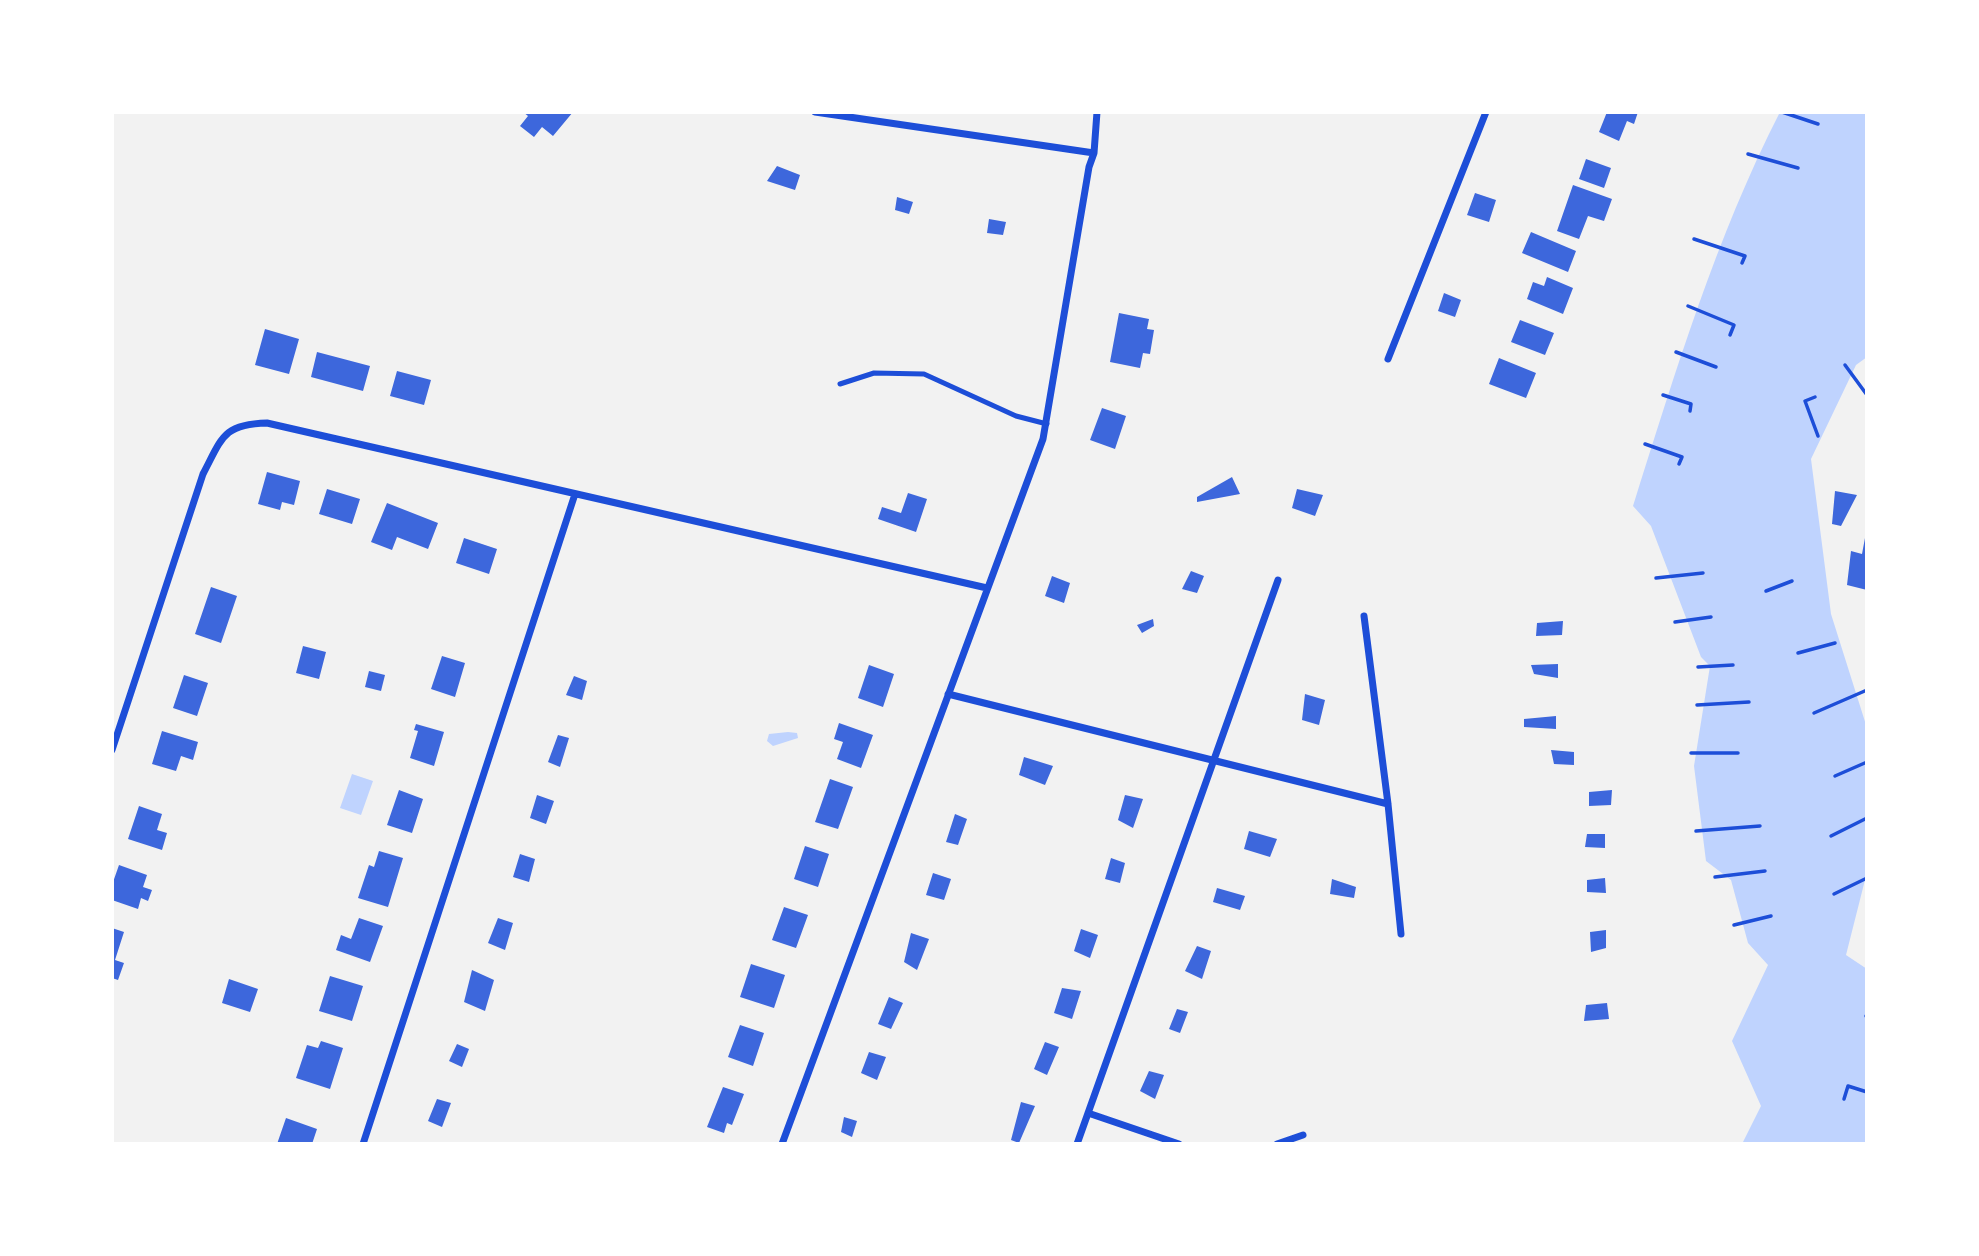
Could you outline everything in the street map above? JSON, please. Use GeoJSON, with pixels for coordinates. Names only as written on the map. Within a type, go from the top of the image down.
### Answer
{"type":"FeatureCollection","features":[{"type":"Feature","properties":{"kind":"street"},"geometry":{"type":"LineString","coordinates":[[815,112],[1094,153]]}},
{"type":"Feature","properties":{"kind":"street"},"geometry":{"type":"LineString","coordinates":[[782,1144],[1047,424],[1089,167],[1094,153],[1097,112]]}},
{"type":"Feature","properties":{"kind":"street"},"geometry":{"type":"LineString","coordinates":[[1388,359],[1486,112]]}},
{"type":"Feature","properties":{"kind":"street"},"geometry":{"type":"LineString","coordinates":[[112,750],[203,474],[225,434],[245,424],[267,423],[987,588]]}},
{"type":"Feature","properties":{"kind":"street"},"geometry":{"type":"LineString","coordinates":[[363,1144],[575,494]]}},
{"type":"Feature","properties":{"kind":"street"},"geometry":{"type":"LineString","coordinates":[[1077,1144],[1278,580]]}},
{"type":"Feature","properties":{"kind":"street"},"geometry":{"type":"LineString","coordinates":[[1364,616],[1388,804],[1401,934]]}},
{"type":"Feature","properties":{"kind":"street"},"geometry":{"type":"LineString","coordinates":[[948,694],[1214,758],[1388,804]]}},
{"type":"Feature","properties":{"kind":"street"},"geometry":{"type":"LineString","coordinates":[[1088,1114],[1179,1144]]}},
{"type":"Feature","properties":{"kind":"street"},"geometry":{"type":"LineString","coordinates":[[1277,1144],[1303,1135]]}},
{"type":"Feature","properties":{"kind":"lane"},"geometry":{"type":"LineString","coordinates":[[840,384],[874,373],[924,374],[1016,416],[1047,424]]}},
{"type":"Feature","properties":{"kind":"path"},"geometry":{"type":"LineString","coordinates":[[1782,112],[1818,124]]}},
{"type":"Feature","properties":{"kind":"path"},"geometry":{"type":"LineString","coordinates":[[1748,154],[1798,168]]}},
{"type":"Feature","properties":{"kind":"path"},"geometry":{"type":"LineString","coordinates":[[1694,239],[1745,256],[1742,263]]}},
{"type":"Feature","properties":{"kind":"path"},"geometry":{"type":"LineString","coordinates":[[1688,306],[1734,325],[1730,335]]}},
{"type":"Feature","properties":{"kind":"path"},"geometry":{"type":"LineString","coordinates":[[1676,352],[1716,367]]}},
{"type":"Feature","properties":{"kind":"path"},"geometry":{"type":"LineString","coordinates":[[1845,365],[1867,395]]}},
{"type":"Feature","properties":{"kind":"path"},"geometry":{"type":"LineString","coordinates":[[1663,395],[1691,404],[1690,411]]}},
{"type":"Feature","properties":{"kind":"path"},"geometry":{"type":"LineString","coordinates":[[1815,397],[1805,401],[1818,436]]}},
{"type":"Feature","properties":{"kind":"path"},"geometry":{"type":"LineString","coordinates":[[1645,444],[1682,457],[1679,464]]}},
{"type":"Feature","properties":{"kind":"path"},"geometry":{"type":"LineString","coordinates":[[1656,578],[1703,573]]}},
{"type":"Feature","properties":{"kind":"path"},"geometry":{"type":"LineString","coordinates":[[1766,591],[1791,581]]}},
{"type":"Feature","properties":{"kind":"path"},"geometry":{"type":"LineString","coordinates":[[1675,622],[1711,617]]}},
{"type":"Feature","properties":{"kind":"path"},"geometry":{"type":"LineString","coordinates":[[1798,653],[1835,643]]}},
{"type":"Feature","properties":{"kind":"path"},"geometry":{"type":"LineString","coordinates":[[1698,667],[1733,665]]}},
{"type":"Feature","properties":{"kind":"path"},"geometry":{"type":"LineString","coordinates":[[1814,713],[1867,690]]}},
{"type":"Feature","properties":{"kind":"path"},"geometry":{"type":"LineString","coordinates":[[1697,705],[1749,702]]}},
{"type":"Feature","properties":{"kind":"path"},"geometry":{"type":"LineString","coordinates":[[1691,754],[1738,753]]}},
{"type":"Feature","properties":{"kind":"path"},"geometry":{"type":"LineString","coordinates":[[1835,776],[1867,762]]}},
{"type":"Feature","properties":{"kind":"path"},"geometry":{"type":"LineString","coordinates":[[1831,835],[1867,818]]}},
{"type":"Feature","properties":{"kind":"path"},"geometry":{"type":"LineString","coordinates":[[1696,831],[1760,826]]}},
{"type":"Feature","properties":{"kind":"path"},"geometry":{"type":"LineString","coordinates":[[1716,877],[1765,871]]}},
{"type":"Feature","properties":{"kind":"path"},"geometry":{"type":"LineString","coordinates":[[1835,894],[1867,878]]}},
{"type":"Feature","properties":{"kind":"path"},"geometry":{"type":"LineString","coordinates":[[1734,925],[1771,916]]}},
{"type":"Feature","properties":{"kind":"path"},"geometry":{"type":"LineString","coordinates":[[1844,1099],[1848,1086],[1867,1092]]}},
{"type":"Feature","properties":{"kind":"water"},"geometry":{"type":"Polygon","coordinates":[[[1780,112],[1867,112],[1867,357],[1856,365],[1811,459],[1831,614],[1867,728],[1867,872],[1846,955],[1867,969],[1867,1144],[1742,1144],[1761,1106],[1732,1041],[1768,965],[1748,943],[1731,880],[1706,861],[1694,766],[1710,666],[1701,657],[1651,526],[1633,506],[1716,257],[1780,112]]]}},
{"type":"Feature","properties":{"kind":"water"},"geometry":{"type":"Polygon","coordinates":[[[797,733],[798,738],[773,746],[767,741],[769,734],[797,733]]]}},
{"type":"Feature","properties":{"kind":"water"},"geometry":{"type":"Polygon","coordinates":[[[352,774],[373,781],[361,815],[340,808],[352,774]]]}},
{"type":"Feature","properties":{"kind":"building"},"geometry":{"type":"Polygon","coordinates":[[[523,112],[573,112],[553,136],[542,127],[534,137],[520,126],[528,116],[523,112]]]}},
{"type":"Feature","properties":{"kind":"building"},"geometry":{"type":"Polygon","coordinates":[[[1607,112],[1638,112],[1634,124],[1627,121],[1619,141],[1599,132],[1607,112]]]}},
{"type":"Feature","properties":{"kind":"building"},"geometry":{"type":"Polygon","coordinates":[[[1586,159],[1611,168],[1604,188],[1579,179],[1586,159]]]}},
{"type":"Feature","properties":{"kind":"building"},"geometry":{"type":"Polygon","coordinates":[[[777,166],[800,175],[795,190],[767,181],[777,166]]]}},
{"type":"Feature","properties":{"kind":"building"},"geometry":{"type":"Polygon","coordinates":[[[1573,185],[1612,199],[1604,221],[1588,216],[1579,239],[1557,231],[1573,185]]]}},
{"type":"Feature","properties":{"kind":"building"},"geometry":{"type":"Polygon","coordinates":[[[1475,193],[1496,200],[1489,222],[1467,215],[1475,193]]]}},
{"type":"Feature","properties":{"kind":"building"},"geometry":{"type":"Polygon","coordinates":[[[897,197],[913,202],[909,214],[895,210],[897,197]]]}},
{"type":"Feature","properties":{"kind":"building"},"geometry":{"type":"Polygon","coordinates":[[[989,219],[1006,222],[1003,235],[987,233],[989,219]]]}},
{"type":"Feature","properties":{"kind":"building"},"geometry":{"type":"Polygon","coordinates":[[[1531,232],[1576,251],[1568,272],[1522,253],[1531,232]]]}},
{"type":"Feature","properties":{"kind":"building"},"geometry":{"type":"Polygon","coordinates":[[[1547,277],[1573,288],[1563,314],[1527,299],[1533,282],[1544,286],[1547,277]]]}},
{"type":"Feature","properties":{"kind":"building"},"geometry":{"type":"Polygon","coordinates":[[[1444,293],[1461,300],[1455,317],[1438,311],[1444,293]]]}},
{"type":"Feature","properties":{"kind":"building"},"geometry":{"type":"Polygon","coordinates":[[[1119,313],[1149,319],[1147,329],[1154,330],[1150,354],[1143,353],[1140,368],[1110,362],[1119,313]]]}},
{"type":"Feature","properties":{"kind":"building"},"geometry":{"type":"Polygon","coordinates":[[[1520,320],[1554,333],[1545,355],[1511,342],[1520,320]]]}},
{"type":"Feature","properties":{"kind":"building"},"geometry":{"type":"Polygon","coordinates":[[[265,329],[299,339],[289,374],[255,365],[265,329]]]}},
{"type":"Feature","properties":{"kind":"building"},"geometry":{"type":"Polygon","coordinates":[[[317,352],[370,366],[363,391],[311,377],[317,352]]]}},
{"type":"Feature","properties":{"kind":"building"},"geometry":{"type":"Polygon","coordinates":[[[1499,358],[1536,373],[1526,398],[1489,384],[1499,358]]]}},
{"type":"Feature","properties":{"kind":"building"},"geometry":{"type":"Polygon","coordinates":[[[397,371],[431,380],[424,405],[390,396],[397,371]]]}},
{"type":"Feature","properties":{"kind":"building"},"geometry":{"type":"Polygon","coordinates":[[[1102,408],[1126,416],[1115,449],[1090,440],[1102,408]]]}},
{"type":"Feature","properties":{"kind":"building"},"geometry":{"type":"Polygon","coordinates":[[[267,472],[300,481],[294,505],[282,502],[280,510],[258,504],[267,472]]]}},
{"type":"Feature","properties":{"kind":"building"},"geometry":{"type":"Polygon","coordinates":[[[1232,477],[1240,494],[1197,502],[1197,497],[1232,477]]]}},
{"type":"Feature","properties":{"kind":"building"},"geometry":{"type":"Polygon","coordinates":[[[327,489],[360,499],[352,524],[319,514],[327,489]]]}},
{"type":"Feature","properties":{"kind":"building"},"geometry":{"type":"Polygon","coordinates":[[[1297,489],[1323,495],[1315,516],[1292,508],[1297,489]]]}},
{"type":"Feature","properties":{"kind":"building"},"geometry":{"type":"Polygon","coordinates":[[[1835,491],[1857,495],[1841,526],[1832,524],[1835,491]]]}},
{"type":"Feature","properties":{"kind":"building"},"geometry":{"type":"Polygon","coordinates":[[[908,493],[927,499],[916,532],[878,519],[882,507],[901,513],[908,493]]]}},
{"type":"Feature","properties":{"kind":"building"},"geometry":{"type":"Polygon","coordinates":[[[387,503],[438,523],[428,549],[397,537],[392,550],[371,542],[387,503]]]}},
{"type":"Feature","properties":{"kind":"building"},"geometry":{"type":"Polygon","coordinates":[[[464,538],[497,549],[489,574],[456,563],[464,538]]]}},
{"type":"Feature","properties":{"kind":"building"},"geometry":{"type":"Polygon","coordinates":[[[1865,538],[1867,590],[1847,585],[1851,551],[1862,554],[1865,538]]]}},
{"type":"Feature","properties":{"kind":"building"},"geometry":{"type":"Polygon","coordinates":[[[1191,571],[1204,576],[1197,593],[1182,589],[1191,571]]]}},
{"type":"Feature","properties":{"kind":"building"},"geometry":{"type":"Polygon","coordinates":[[[1052,576],[1070,583],[1064,603],[1045,596],[1052,576]]]}},
{"type":"Feature","properties":{"kind":"building"},"geometry":{"type":"Polygon","coordinates":[[[211,587],[237,596],[221,643],[195,634],[211,587]]]}},
{"type":"Feature","properties":{"kind":"building"},"geometry":{"type":"Polygon","coordinates":[[[1153,619],[1154,626],[1142,633],[1137,625],[1153,619]]]}},
{"type":"Feature","properties":{"kind":"building"},"geometry":{"type":"Polygon","coordinates":[[[1563,621],[1562,635],[1536,636],[1537,623],[1563,621]]]}},
{"type":"Feature","properties":{"kind":"building"},"geometry":{"type":"Polygon","coordinates":[[[303,646],[326,652],[319,679],[296,673],[303,646]]]}},
{"type":"Feature","properties":{"kind":"building"},"geometry":{"type":"Polygon","coordinates":[[[442,656],[465,663],[455,697],[431,689],[442,656]]]}},
{"type":"Feature","properties":{"kind":"building"},"geometry":{"type":"Polygon","coordinates":[[[1558,664],[1558,678],[1534,674],[1531,665],[1558,664]]]}},
{"type":"Feature","properties":{"kind":"building"},"geometry":{"type":"Polygon","coordinates":[[[869,665],[894,674],[883,707],[858,698],[869,665]]]}},
{"type":"Feature","properties":{"kind":"building"},"geometry":{"type":"Polygon","coordinates":[[[369,671],[385,675],[381,691],[365,687],[369,671]]]}},
{"type":"Feature","properties":{"kind":"building"},"geometry":{"type":"Polygon","coordinates":[[[184,675],[208,683],[197,716],[173,708],[184,675]]]}},
{"type":"Feature","properties":{"kind":"building"},"geometry":{"type":"Polygon","coordinates":[[[574,676],[587,681],[582,700],[566,695],[574,676]]]}},
{"type":"Feature","properties":{"kind":"building"},"geometry":{"type":"Polygon","coordinates":[[[1305,694],[1325,700],[1319,725],[1302,720],[1305,694]]]}},
{"type":"Feature","properties":{"kind":"building"},"geometry":{"type":"Polygon","coordinates":[[[1556,716],[1556,729],[1524,727],[1524,719],[1556,716]]]}},
{"type":"Feature","properties":{"kind":"building"},"geometry":{"type":"Polygon","coordinates":[[[839,723],[873,735],[861,768],[837,759],[843,742],[834,739],[839,723]]]}},
{"type":"Feature","properties":{"kind":"building"},"geometry":{"type":"Polygon","coordinates":[[[416,724],[444,732],[434,766],[410,758],[418,731],[414,730],[416,724]]]}},
{"type":"Feature","properties":{"kind":"building"},"geometry":{"type":"Polygon","coordinates":[[[162,731],[198,742],[193,760],[181,756],[176,771],[152,764],[162,731]]]}},
{"type":"Feature","properties":{"kind":"building"},"geometry":{"type":"Polygon","coordinates":[[[558,735],[569,738],[560,767],[548,762],[558,735]]]}},
{"type":"Feature","properties":{"kind":"building"},"geometry":{"type":"Polygon","coordinates":[[[1551,750],[1574,752],[1574,765],[1554,764],[1551,750]]]}},
{"type":"Feature","properties":{"kind":"building"},"geometry":{"type":"Polygon","coordinates":[[[1024,757],[1053,766],[1045,785],[1019,775],[1024,757]]]}},
{"type":"Feature","properties":{"kind":"building"},"geometry":{"type":"Polygon","coordinates":[[[830,779],[853,787],[838,829],[815,822],[830,779]]]}},
{"type":"Feature","properties":{"kind":"building"},"geometry":{"type":"Polygon","coordinates":[[[399,790],[423,799],[412,833],[387,825],[399,790]]]}},
{"type":"Feature","properties":{"kind":"building"},"geometry":{"type":"Polygon","coordinates":[[[1612,790],[1611,805],[1589,806],[1589,792],[1612,790]]]}},
{"type":"Feature","properties":{"kind":"building"},"geometry":{"type":"Polygon","coordinates":[[[537,795],[554,801],[546,824],[530,818],[537,795]]]}},
{"type":"Feature","properties":{"kind":"building"},"geometry":{"type":"Polygon","coordinates":[[[1125,795],[1143,799],[1133,828],[1118,820],[1125,795]]]}},
{"type":"Feature","properties":{"kind":"building"},"geometry":{"type":"Polygon","coordinates":[[[139,806],[162,814],[157,830],[167,833],[162,850],[128,839],[139,806]]]}},
{"type":"Feature","properties":{"kind":"building"},"geometry":{"type":"Polygon","coordinates":[[[955,814],[967,819],[958,845],[946,842],[955,814]]]}},
{"type":"Feature","properties":{"kind":"building"},"geometry":{"type":"Polygon","coordinates":[[[1249,831],[1277,839],[1270,857],[1244,849],[1249,831]]]}},
{"type":"Feature","properties":{"kind":"building"},"geometry":{"type":"Polygon","coordinates":[[[1587,834],[1605,834],[1605,848],[1585,847],[1587,834]]]}},
{"type":"Feature","properties":{"kind":"building"},"geometry":{"type":"Polygon","coordinates":[[[805,846],[829,854],[818,887],[794,879],[805,846]]]}},
{"type":"Feature","properties":{"kind":"building"},"geometry":{"type":"Polygon","coordinates":[[[379,851],[403,858],[388,907],[358,898],[369,865],[374,867],[379,851]]]}},
{"type":"Feature","properties":{"kind":"building"},"geometry":{"type":"Polygon","coordinates":[[[520,854],[535,859],[529,882],[513,877],[520,854]]]}},
{"type":"Feature","properties":{"kind":"building"},"geometry":{"type":"Polygon","coordinates":[[[1111,858],[1125,863],[1120,883],[1105,879],[1111,858]]]}},
{"type":"Feature","properties":{"kind":"building"},"geometry":{"type":"Polygon","coordinates":[[[119,865],[147,875],[143,887],[152,890],[148,901],[141,898],[138,909],[112,900],[112,885],[119,865]]]}},
{"type":"Feature","properties":{"kind":"building"},"geometry":{"type":"Polygon","coordinates":[[[933,873],[951,879],[944,900],[926,895],[933,873]]]}},
{"type":"Feature","properties":{"kind":"building"},"geometry":{"type":"Polygon","coordinates":[[[1605,878],[1606,893],[1587,892],[1587,880],[1605,878]]]}},
{"type":"Feature","properties":{"kind":"building"},"geometry":{"type":"Polygon","coordinates":[[[1332,879],[1356,887],[1354,898],[1330,894],[1332,879]]]}},
{"type":"Feature","properties":{"kind":"building"},"geometry":{"type":"Polygon","coordinates":[[[1217,888],[1245,896],[1240,910],[1213,902],[1217,888]]]}},
{"type":"Feature","properties":{"kind":"building"},"geometry":{"type":"Polygon","coordinates":[[[784,907],[808,915],[796,948],[772,940],[784,907]]]}},
{"type":"Feature","properties":{"kind":"building"},"geometry":{"type":"Polygon","coordinates":[[[359,918],[383,926],[370,962],[336,950],[341,935],[351,939],[359,918]]]}},
{"type":"Feature","properties":{"kind":"building"},"geometry":{"type":"Polygon","coordinates":[[[498,918],[513,923],[505,950],[488,943],[498,918]]]}},
{"type":"Feature","properties":{"kind":"building"},"geometry":{"type":"Polygon","coordinates":[[[112,928],[124,932],[115,960],[124,963],[118,980],[112,978],[112,928]]]}},
{"type":"Feature","properties":{"kind":"building"},"geometry":{"type":"Polygon","coordinates":[[[1081,929],[1098,935],[1090,958],[1074,951],[1081,929]]]}},
{"type":"Feature","properties":{"kind":"building"},"geometry":{"type":"Polygon","coordinates":[[[1606,930],[1606,948],[1591,952],[1590,932],[1606,930]]]}},
{"type":"Feature","properties":{"kind":"building"},"geometry":{"type":"Polygon","coordinates":[[[911,933],[929,939],[917,970],[904,962],[911,933]]]}},
{"type":"Feature","properties":{"kind":"building"},"geometry":{"type":"Polygon","coordinates":[[[1197,946],[1211,951],[1202,979],[1185,971],[1197,946]]]}},
{"type":"Feature","properties":{"kind":"building"},"geometry":{"type":"Polygon","coordinates":[[[751,964],[785,975],[774,1008],[740,997],[751,964]]]}},
{"type":"Feature","properties":{"kind":"building"},"geometry":{"type":"Polygon","coordinates":[[[472,970],[494,980],[485,1011],[464,1002],[472,970]]]}},
{"type":"Feature","properties":{"kind":"building"},"geometry":{"type":"Polygon","coordinates":[[[330,976],[363,986],[352,1021],[319,1011],[330,976]]]}},
{"type":"Feature","properties":{"kind":"building"},"geometry":{"type":"Polygon","coordinates":[[[229,979],[258,989],[250,1012],[222,1003],[229,979]]]}},
{"type":"Feature","properties":{"kind":"building"},"geometry":{"type":"Polygon","coordinates":[[[1062,988],[1081,991],[1072,1019],[1054,1013],[1062,988]]]}},
{"type":"Feature","properties":{"kind":"building"},"geometry":{"type":"Polygon","coordinates":[[[889,997],[903,1003],[891,1029],[878,1024],[889,997]]]}},
{"type":"Feature","properties":{"kind":"building"},"geometry":{"type":"Polygon","coordinates":[[[1607,1003],[1609,1019],[1584,1021],[1586,1005],[1607,1003]]]}},
{"type":"Feature","properties":{"kind":"building"},"geometry":{"type":"Polygon","coordinates":[[[1177,1009],[1188,1012],[1180,1033],[1169,1029],[1177,1009]]]}},
{"type":"Feature","properties":{"kind":"building"},"geometry":{"type":"Polygon","coordinates":[[[740,1025],[764,1033],[753,1066],[728,1057],[740,1025]]]}},
{"type":"Feature","properties":{"kind":"building"},"geometry":{"type":"Polygon","coordinates":[[[321,1041],[343,1048],[330,1089],[296,1078],[307,1045],[318,1048],[321,1041]]]}},
{"type":"Feature","properties":{"kind":"building"},"geometry":{"type":"Polygon","coordinates":[[[1045,1042],[1059,1047],[1047,1075],[1034,1069],[1045,1042]]]}},
{"type":"Feature","properties":{"kind":"building"},"geometry":{"type":"Polygon","coordinates":[[[457,1044],[469,1049],[462,1067],[449,1061],[457,1044]]]}},
{"type":"Feature","properties":{"kind":"building"},"geometry":{"type":"Polygon","coordinates":[[[869,1052],[886,1057],[877,1080],[861,1073],[869,1052]]]}},
{"type":"Feature","properties":{"kind":"building"},"geometry":{"type":"Polygon","coordinates":[[[1149,1071],[1164,1075],[1155,1099],[1140,1091],[1149,1071]]]}},
{"type":"Feature","properties":{"kind":"building"},"geometry":{"type":"Polygon","coordinates":[[[723,1087],[744,1094],[732,1125],[727,1123],[724,1133],[707,1127],[723,1087]]]}},
{"type":"Feature","properties":{"kind":"building"},"geometry":{"type":"Polygon","coordinates":[[[437,1099],[451,1103],[442,1127],[428,1121],[437,1099]]]}},
{"type":"Feature","properties":{"kind":"building"},"geometry":{"type":"Polygon","coordinates":[[[1021,1102],[1035,1106],[1019,1143],[1011,1140],[1021,1102]]]}},
{"type":"Feature","properties":{"kind":"building"},"geometry":{"type":"Polygon","coordinates":[[[844,1117],[857,1121],[852,1137],[841,1132],[844,1117]]]}},
{"type":"Feature","properties":{"kind":"building"},"geometry":{"type":"Polygon","coordinates":[[[286,1118],[317,1129],[312,1144],[277,1144],[286,1118]]]}}]}
